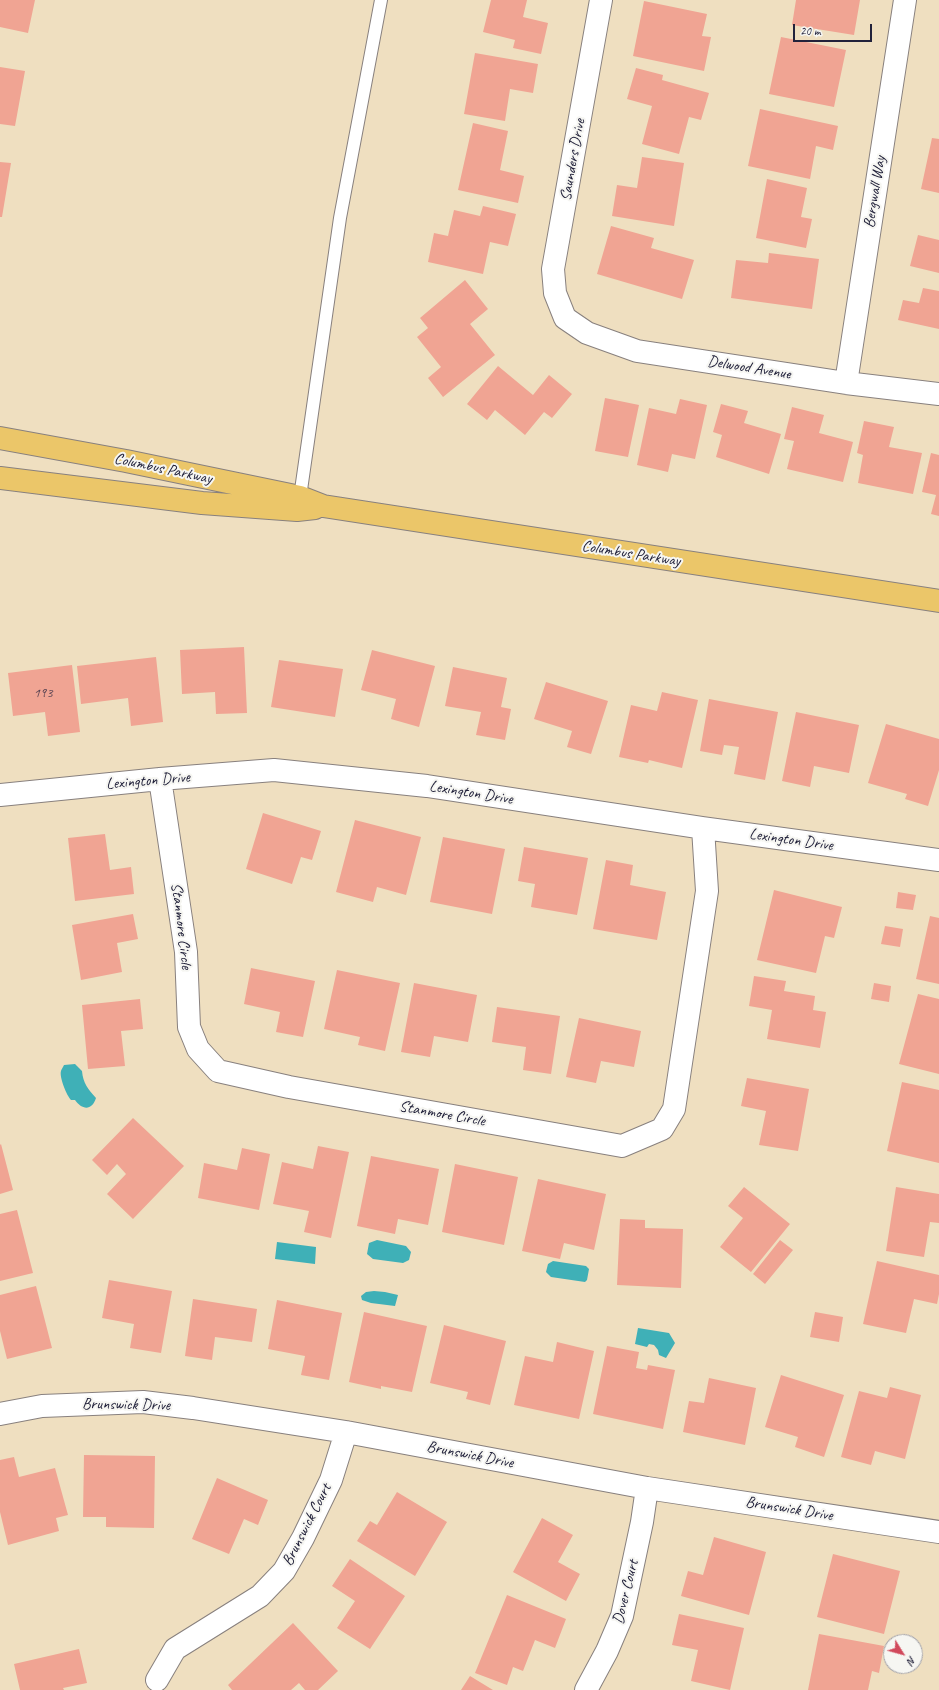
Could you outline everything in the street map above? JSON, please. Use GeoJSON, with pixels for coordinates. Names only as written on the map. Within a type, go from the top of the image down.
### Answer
{"type":"FeatureCollection","features":[{"type":"Feature","properties":{"kind":"main road","name":"Columbus Parkway"},"geometry":{"type":"LineString","coordinates":[[0,438],[126,461],[300,497],[323,506],[939,601]]}},
{"type":"Feature","properties":{"kind":"main road","name":"Columbus Parkway"},"geometry":{"type":"LineString","coordinates":[[0,478],[202,503],[297,510],[323,506]]}},
{"type":"Feature","properties":{"kind":"street","name":"Saunders Drive"},"geometry":{"type":"LineString","coordinates":[[566,318],[555,293],[553,269],[601,0]]}},
{"type":"Feature","properties":{"kind":"street","name":"Bergwall Way"},"geometry":{"type":"LineString","coordinates":[[846,383],[905,0]]}},
{"type":"Feature","properties":{"kind":"street","name":"Delwood Avenue"},"geometry":{"type":"LineString","coordinates":[[566,318],[587,333],[638,351],[846,383],[939,394]]}},
{"type":"Feature","properties":{"kind":"street","name":"Lexington Drive"},"geometry":{"type":"LineString","coordinates":[[0,795],[160,779],[274,770],[427,786],[702,828],[939,860]]}},
{"type":"Feature","properties":{"kind":"street","name":"Stanmore Circle"},"geometry":{"type":"LineString","coordinates":[[160,779],[186,952],[189,1027],[198,1049],[218,1071],[288,1087],[622,1146],[662,1129],[674,1109],[707,891],[702,828]]}},
{"type":"Feature","properties":{"kind":"street","name":"Brunswick Drive"},"geometry":{"type":"LineString","coordinates":[[0,1414],[42,1406],[143,1402],[193,1408],[346,1432],[647,1488],[939,1532]]}},
{"type":"Feature","properties":{"kind":"street","name":"Brunswick Court"},"geometry":{"type":"LineString","coordinates":[[157,1680],[176,1650],[260,1596],[284,1571],[303,1538],[331,1480],[346,1432]]}},
{"type":"Feature","properties":{"kind":"street","name":"Dover Court"},"geometry":{"type":"LineString","coordinates":[[586,1690],[607,1651],[622,1616],[642,1522],[647,1488]]}},
{"type":"Feature","properties":{"kind":"lane"},"geometry":{"type":"LineString","coordinates":[[300,497],[340,218],[381,0]]}},
{"type":"Feature","properties":{"kind":"water"},"geometry":{"type":"Polygon","coordinates":[[[75,1064],[82,1071],[86,1086],[96,1098],[92,1105],[87,1108],[69,1098],[62,1082],[61,1071],[64,1065],[75,1064]]]}},
{"type":"Feature","properties":{"kind":"water"},"geometry":{"type":"Polygon","coordinates":[[[377,1240],[406,1246],[411,1252],[409,1260],[403,1263],[373,1259],[367,1254],[369,1243],[377,1240]]]}},
{"type":"Feature","properties":{"kind":"water"},"geometry":{"type":"Polygon","coordinates":[[[277,1242],[316,1247],[315,1264],[275,1259],[277,1242]]]}},
{"type":"Feature","properties":{"kind":"water"},"geometry":{"type":"Polygon","coordinates":[[[553,1261],[586,1266],[589,1269],[587,1280],[585,1282],[551,1277],[546,1272],[548,1264],[553,1261]]]}},
{"type":"Feature","properties":{"kind":"water"},"geometry":{"type":"Polygon","coordinates":[[[374,1291],[398,1295],[395,1306],[371,1303],[362,1300],[361,1296],[366,1292],[374,1291]]]}},
{"type":"Feature","properties":{"kind":"water"},"geometry":{"type":"Polygon","coordinates":[[[638,1328],[669,1333],[675,1343],[666,1358],[659,1355],[658,1350],[654,1345],[649,1344],[647,1347],[635,1344],[638,1328]]]}},
{"type":"Feature","properties":{"kind":"building"},"geometry":{"type":"Polygon","coordinates":[[[0,0],[35,0],[28,33],[0,27],[0,0]]]}},
{"type":"Feature","properties":{"kind":"building"},"geometry":{"type":"Polygon","coordinates":[[[491,0],[527,0],[523,17],[548,23],[541,54],[513,48],[515,40],[483,32],[491,0]]]}},
{"type":"Feature","properties":{"kind":"building"},"geometry":{"type":"Polygon","coordinates":[[[796,0],[860,0],[854,35],[792,25],[796,0]]]}},
{"type":"Feature","properties":{"kind":"building"},"geometry":{"type":"Polygon","coordinates":[[[644,1],[707,14],[702,36],[711,37],[704,71],[633,56],[644,1]]]}},
{"type":"Feature","properties":{"kind":"building"},"geometry":{"type":"Polygon","coordinates":[[[781,37],[846,50],[834,107],[769,94],[781,37]]]}},
{"type":"Feature","properties":{"kind":"building"},"geometry":{"type":"Polygon","coordinates":[[[475,53],[538,64],[533,93],[510,89],[505,121],[464,114],[475,53]]]}},
{"type":"Feature","properties":{"kind":"building"},"geometry":{"type":"Polygon","coordinates":[[[0,67],[25,71],[15,126],[0,124],[0,67]]]}},
{"type":"Feature","properties":{"kind":"building"},"geometry":{"type":"Polygon","coordinates":[[[636,68],[663,75],[662,80],[709,93],[701,120],[689,117],[679,154],[642,144],[652,106],[627,99],[636,68]]]}},
{"type":"Feature","properties":{"kind":"building"},"geometry":{"type":"Polygon","coordinates":[[[760,109],[838,126],[833,150],[816,146],[810,179],[748,166],[760,109]]]}},
{"type":"Feature","properties":{"kind":"building"},"geometry":{"type":"Polygon","coordinates":[[[473,123],[508,131],[500,170],[524,176],[518,203],[458,190],[473,123]]]}},
{"type":"Feature","properties":{"kind":"building"},"geometry":{"type":"Polygon","coordinates":[[[932,138],[939,139],[939,193],[921,189],[932,138]]]}},
{"type":"Feature","properties":{"kind":"building"},"geometry":{"type":"Polygon","coordinates":[[[642,157],[684,163],[674,226],[612,216],[617,185],[637,188],[642,157]]]}},
{"type":"Feature","properties":{"kind":"building"},"geometry":{"type":"Polygon","coordinates":[[[0,162],[11,163],[2,217],[0,217],[0,162]]]}},
{"type":"Feature","properties":{"kind":"building"},"geometry":{"type":"Polygon","coordinates":[[[767,179],[807,188],[801,217],[812,219],[806,248],[756,238],[767,179]]]}},
{"type":"Feature","properties":{"kind":"building"},"geometry":{"type":"Polygon","coordinates":[[[483,206],[516,214],[508,246],[490,242],[483,274],[428,262],[434,233],[448,236],[454,210],[480,216],[483,206]]]}},
{"type":"Feature","properties":{"kind":"building"},"geometry":{"type":"Polygon","coordinates":[[[611,226],[654,238],[651,248],[694,260],[682,299],[597,274],[611,226]]]}},
{"type":"Feature","properties":{"kind":"building"},"geometry":{"type":"Polygon","coordinates":[[[918,235],[939,240],[939,273],[910,266],[918,235]]]}},
{"type":"Feature","properties":{"kind":"building"},"geometry":{"type":"Polygon","coordinates":[[[769,253],[819,259],[812,309],[731,298],[736,260],[768,263],[769,253]]]}},
{"type":"Feature","properties":{"kind":"building"},"geometry":{"type":"Polygon","coordinates":[[[465,280],[488,309],[470,324],[495,355],[443,397],[428,378],[441,367],[417,337],[428,328],[420,318],[465,280]]]}},
{"type":"Feature","properties":{"kind":"building"},"geometry":{"type":"Polygon","coordinates":[[[923,288],[939,291],[939,329],[898,320],[903,300],[919,303],[923,288]]]}},
{"type":"Feature","properties":{"kind":"building"},"geometry":{"type":"Polygon","coordinates":[[[498,366],[533,395],[549,375],[572,394],[552,418],[544,412],[525,435],[495,410],[487,420],[467,404],[498,366]]]}},
{"type":"Feature","properties":{"kind":"building"},"geometry":{"type":"Polygon","coordinates":[[[605,398],[639,405],[628,457],[595,451],[605,398]]]}},
{"type":"Feature","properties":{"kind":"building"},"geometry":{"type":"Polygon","coordinates":[[[680,399],[707,405],[695,459],[672,454],[668,472],[637,465],[649,408],[676,414],[680,399]]]}},
{"type":"Feature","properties":{"kind":"building"},"geometry":{"type":"Polygon","coordinates":[[[721,404],[748,411],[744,423],[781,434],[769,474],[716,457],[722,435],[713,432],[721,404]]]}},
{"type":"Feature","properties":{"kind":"building"},"geometry":{"type":"Polygon","coordinates":[[[792,407],[824,415],[819,433],[853,442],[843,482],[787,469],[794,441],[784,439],[792,407]]]}},
{"type":"Feature","properties":{"kind":"building"},"geometry":{"type":"Polygon","coordinates":[[[864,421],[894,427],[889,447],[922,453],[913,494],[858,483],[863,455],[857,453],[864,421]]]}},
{"type":"Feature","properties":{"kind":"building"},"geometry":{"type":"Polygon","coordinates":[[[931,453],[939,455],[939,516],[931,514],[936,495],[922,492],[931,453]]]}},
{"type":"Feature","properties":{"kind":"building"},"geometry":{"type":"Polygon","coordinates":[[[244,647],[247,713],[216,714],[215,692],[182,694],[180,650],[244,647]]]}},
{"type":"Feature","properties":{"kind":"building"},"geometry":{"type":"Polygon","coordinates":[[[372,650],[435,666],[419,727],[391,719],[396,699],[361,690],[372,650]]]}},
{"type":"Feature","properties":{"kind":"building"},"geometry":{"type":"Polygon","coordinates":[[[156,657],[163,722],[131,726],[128,698],[81,704],[77,666],[156,657]]]}},
{"type":"Feature","properties":{"kind":"building"},"geometry":{"type":"Polygon","coordinates":[[[279,660],[343,669],[335,717],[271,707],[279,660]]]}},
{"type":"Feature","properties":{"kind":"building"},"geometry":{"type":"Polygon","coordinates":[[[72,665],[80,732],[48,736],[45,712],[13,716],[8,673],[72,665]]]}},
{"type":"Feature","properties":{"kind":"building"},"geometry":{"type":"Polygon","coordinates":[[[453,667],[507,678],[501,707],[511,709],[505,740],[476,735],[481,712],[445,706],[453,667]]]}},
{"type":"Feature","properties":{"kind":"building"},"geometry":{"type":"Polygon","coordinates":[[[546,682],[608,701],[591,754],[567,747],[572,731],[534,719],[546,682]]]}},
{"type":"Feature","properties":{"kind":"building"},"geometry":{"type":"Polygon","coordinates":[[[662,692],[698,700],[682,768],[649,760],[648,763],[619,757],[631,705],[657,711],[662,692]]]}},
{"type":"Feature","properties":{"kind":"building"},"geometry":{"type":"Polygon","coordinates":[[[709,699],[778,712],[765,780],[734,774],[739,747],[724,745],[722,755],[700,751],[709,699]]]}},
{"type":"Feature","properties":{"kind":"building"},"geometry":{"type":"Polygon","coordinates":[[[796,712],[859,725],[849,773],[814,766],[810,787],[782,781],[796,712]]]}},
{"type":"Feature","properties":{"kind":"building"},"geometry":{"type":"Polygon","coordinates":[[[886,724],[939,739],[939,770],[928,806],[905,799],[907,794],[868,783],[886,724]]]}},
{"type":"Feature","properties":{"kind":"building"},"geometry":{"type":"Polygon","coordinates":[[[263,813],[321,831],[312,860],[301,857],[292,884],[246,869],[263,813]]]}},
{"type":"Feature","properties":{"kind":"building"},"geometry":{"type":"Polygon","coordinates":[[[355,820],[421,837],[406,895],[377,887],[373,902],[336,892],[355,820]]]}},
{"type":"Feature","properties":{"kind":"building"},"geometry":{"type":"Polygon","coordinates":[[[105,834],[110,870],[131,867],[134,894],[75,901],[68,838],[105,834]]]}},
{"type":"Feature","properties":{"kind":"building"},"geometry":{"type":"Polygon","coordinates":[[[443,837],[505,849],[492,914],[430,902],[443,837]]]}},
{"type":"Feature","properties":{"kind":"building"},"geometry":{"type":"Polygon","coordinates":[[[524,847],[588,858],[577,915],[531,907],[535,884],[518,881],[524,847]]]}},
{"type":"Feature","properties":{"kind":"building"},"geometry":{"type":"Polygon","coordinates":[[[606,860],[633,865],[630,885],[666,892],[657,940],[593,929],[606,860]]]}},
{"type":"Feature","properties":{"kind":"building"},"geometry":{"type":"Polygon","coordinates":[[[774,890],[842,907],[834,938],[825,936],[816,973],[757,960],[774,890]]]}},
{"type":"Feature","properties":{"kind":"building"},"geometry":{"type":"Polygon","coordinates":[[[898,892],[916,895],[913,910],[896,908],[898,892]]]}},
{"type":"Feature","properties":{"kind":"building"},"geometry":{"type":"Polygon","coordinates":[[[133,914],[138,939],[117,943],[122,972],[81,980],[72,925],[133,914]]]}},
{"type":"Feature","properties":{"kind":"building"},"geometry":{"type":"Polygon","coordinates":[[[930,916],[939,918],[939,984],[916,979],[930,916]]]}},
{"type":"Feature","properties":{"kind":"building"},"geometry":{"type":"Polygon","coordinates":[[[885,926],[903,929],[900,947],[881,944],[885,926]]]}},
{"type":"Feature","properties":{"kind":"building"},"geometry":{"type":"Polygon","coordinates":[[[251,968],[315,981],[303,1037],[276,1032],[280,1012],[244,1004],[251,968]]]}},
{"type":"Feature","properties":{"kind":"building"},"geometry":{"type":"Polygon","coordinates":[[[337,970],[400,983],[385,1051],[358,1045],[360,1037],[324,1029],[337,970]]]}},
{"type":"Feature","properties":{"kind":"building"},"geometry":{"type":"Polygon","coordinates":[[[754,976],[786,981],[784,991],[815,996],[813,1010],[826,1012],[820,1048],[767,1039],[772,1010],[749,1006],[754,976]]]}},
{"type":"Feature","properties":{"kind":"building"},"geometry":{"type":"Polygon","coordinates":[[[414,983],[477,995],[468,1042],[434,1036],[430,1057],[401,1052],[414,983]]]}},
{"type":"Feature","properties":{"kind":"building"},"geometry":{"type":"Polygon","coordinates":[[[874,983],[891,986],[889,1002],[871,999],[874,983]]]}},
{"type":"Feature","properties":{"kind":"building"},"geometry":{"type":"Polygon","coordinates":[[[918,994],[939,999],[939,1074],[899,1064],[918,994]]]}},
{"type":"Feature","properties":{"kind":"building"},"geometry":{"type":"Polygon","coordinates":[[[140,999],[143,1029],[121,1031],[125,1066],[88,1069],[82,1005],[140,999]]]}},
{"type":"Feature","properties":{"kind":"building"},"geometry":{"type":"Polygon","coordinates":[[[497,1007],[560,1016],[551,1074],[523,1070],[526,1047],[492,1042],[497,1007]]]}},
{"type":"Feature","properties":{"kind":"building"},"geometry":{"type":"Polygon","coordinates":[[[579,1018],[641,1031],[634,1067],[601,1061],[596,1083],[566,1077],[579,1018]]]}},
{"type":"Feature","properties":{"kind":"building"},"geometry":{"type":"Polygon","coordinates":[[[747,1078],[809,1089],[798,1151],[759,1145],[766,1111],[741,1106],[747,1078]]]}},
{"type":"Feature","properties":{"kind":"building"},"geometry":{"type":"Polygon","coordinates":[[[902,1082],[939,1090],[939,1163],[887,1151],[902,1082]]]}},
{"type":"Feature","properties":{"kind":"building"},"geometry":{"type":"Polygon","coordinates":[[[133,1118],[184,1166],[133,1219],[107,1194],[126,1174],[117,1164],[107,1175],[92,1160],[133,1118]]]}},
{"type":"Feature","properties":{"kind":"building"},"geometry":{"type":"Polygon","coordinates":[[[1,1144],[13,1190],[0,1194],[0,1145],[1,1144]]]}},
{"type":"Feature","properties":{"kind":"building"},"geometry":{"type":"Polygon","coordinates":[[[318,1146],[349,1152],[331,1238],[304,1232],[309,1211],[273,1204],[282,1162],[313,1169],[318,1146]]]}},
{"type":"Feature","properties":{"kind":"building"},"geometry":{"type":"Polygon","coordinates":[[[242,1148],[270,1154],[259,1210],[198,1198],[204,1163],[237,1170],[242,1148]]]}},
{"type":"Feature","properties":{"kind":"building"},"geometry":{"type":"Polygon","coordinates":[[[371,1156],[439,1169],[428,1225],[398,1219],[395,1234],[357,1226],[371,1156]]]}},
{"type":"Feature","properties":{"kind":"building"},"geometry":{"type":"Polygon","coordinates":[[[455,1164],[518,1177],[504,1245],[442,1232],[455,1164]]]}},
{"type":"Feature","properties":{"kind":"building"},"geometry":{"type":"Polygon","coordinates":[[[538,1179],[606,1194],[594,1250],[564,1243],[560,1259],[522,1251],[538,1179]]]}},
{"type":"Feature","properties":{"kind":"building"},"geometry":{"type":"Polygon","coordinates":[[[744,1187],[790,1224],[751,1272],[720,1247],[743,1218],[728,1206],[744,1187]]]}},
{"type":"Feature","properties":{"kind":"building"},"geometry":{"type":"Polygon","coordinates":[[[896,1187],[939,1194],[939,1223],[930,1222],[924,1257],[886,1251],[896,1187]]]}},
{"type":"Feature","properties":{"kind":"building"},"geometry":{"type":"Polygon","coordinates":[[[17,1210],[33,1273],[0,1281],[0,1214],[17,1210]]]}},
{"type":"Feature","properties":{"kind":"building"},"geometry":{"type":"Polygon","coordinates":[[[620,1219],[645,1220],[645,1228],[683,1229],[681,1288],[617,1285],[620,1219]]]}},
{"type":"Feature","properties":{"kind":"building"},"geometry":{"type":"Polygon","coordinates":[[[780,1240],[793,1250],[765,1284],[753,1274],[780,1240]]]}},
{"type":"Feature","properties":{"kind":"building"},"geometry":{"type":"Polygon","coordinates":[[[877,1261],[939,1275],[939,1294],[937,1304],[914,1299],[906,1333],[863,1324],[877,1261]]]}},
{"type":"Feature","properties":{"kind":"building"},"geometry":{"type":"Polygon","coordinates":[[[109,1280],[172,1291],[161,1353],[130,1348],[134,1324],[102,1318],[109,1280]]]}},
{"type":"Feature","properties":{"kind":"building"},"geometry":{"type":"Polygon","coordinates":[[[36,1286],[52,1348],[7,1359],[0,1331],[0,1295],[36,1286]]]}},
{"type":"Feature","properties":{"kind":"building"},"geometry":{"type":"Polygon","coordinates":[[[193,1299],[257,1309],[252,1342],[215,1337],[212,1360],[185,1356],[193,1299]]]}},
{"type":"Feature","properties":{"kind":"building"},"geometry":{"type":"Polygon","coordinates":[[[277,1300],[342,1313],[329,1380],[301,1375],[305,1356],[268,1349],[277,1300]]]}},
{"type":"Feature","properties":{"kind":"building"},"geometry":{"type":"Polygon","coordinates":[[[364,1312],[427,1326],[412,1392],[381,1386],[381,1389],[349,1382],[364,1312]]]}},
{"type":"Feature","properties":{"kind":"building"},"geometry":{"type":"Polygon","coordinates":[[[815,1312],[843,1317],[839,1342],[810,1337],[815,1312]]]}},
{"type":"Feature","properties":{"kind":"building"},"geometry":{"type":"Polygon","coordinates":[[[444,1325],[506,1341],[490,1405],[466,1399],[468,1392],[430,1383],[444,1325]]]}},
{"type":"Feature","properties":{"kind":"building"},"geometry":{"type":"Polygon","coordinates":[[[557,1342],[594,1351],[579,1419],[514,1405],[525,1356],[553,1362],[557,1342]]]}},
{"type":"Feature","properties":{"kind":"building"},"geometry":{"type":"Polygon","coordinates":[[[607,1346],[639,1352],[636,1368],[647,1370],[648,1365],[675,1370],[663,1429],[593,1414],[607,1346]]]}},
{"type":"Feature","properties":{"kind":"building"},"geometry":{"type":"Polygon","coordinates":[[[781,1375],[844,1395],[824,1457],[795,1447],[798,1437],[765,1427],[781,1375]]]}},
{"type":"Feature","properties":{"kind":"building"},"geometry":{"type":"Polygon","coordinates":[[[709,1378],[756,1388],[745,1445],[683,1432],[689,1401],[704,1403],[709,1378]]]}},
{"type":"Feature","properties":{"kind":"building"},"geometry":{"type":"Polygon","coordinates":[[[890,1387],[921,1395],[905,1459],[875,1451],[871,1465],[841,1457],[859,1391],[887,1398],[890,1387]]]}},
{"type":"Feature","properties":{"kind":"building"},"geometry":{"type":"Polygon","coordinates":[[[84,1455],[155,1456],[154,1528],[106,1527],[106,1517],[83,1517],[84,1455]]]}},
{"type":"Feature","properties":{"kind":"building"},"geometry":{"type":"Polygon","coordinates":[[[14,1457],[19,1477],[55,1468],[68,1515],[56,1518],[59,1531],[8,1545],[0,1512],[0,1460],[14,1457]]]}},
{"type":"Feature","properties":{"kind":"building"},"geometry":{"type":"Polygon","coordinates":[[[217,1478],[268,1500],[258,1525],[244,1519],[229,1554],[192,1539],[217,1478]]]}},
{"type":"Feature","properties":{"kind":"building"},"geometry":{"type":"Polygon","coordinates":[[[397,1492],[447,1522],[415,1576],[357,1541],[370,1521],[377,1525],[397,1492]]]}},
{"type":"Feature","properties":{"kind":"building"},"geometry":{"type":"Polygon","coordinates":[[[542,1518],[573,1535],[558,1562],[580,1574],[566,1601],[513,1572],[542,1518]]]}},
{"type":"Feature","properties":{"kind":"building"},"geometry":{"type":"Polygon","coordinates":[[[714,1537],[766,1552],[749,1615],[681,1596],[688,1571],[703,1575],[714,1537]]]}},
{"type":"Feature","properties":{"kind":"building"},"geometry":{"type":"Polygon","coordinates":[[[833,1554],[900,1571],[884,1634],[817,1617],[833,1554]]]}},
{"type":"Feature","properties":{"kind":"building"},"geometry":{"type":"Polygon","coordinates":[[[350,1559],[405,1596],[370,1649],[337,1628],[355,1601],[332,1586],[350,1559]]]}},
{"type":"Feature","properties":{"kind":"building"},"geometry":{"type":"Polygon","coordinates":[[[507,1595],[566,1619],[555,1648],[535,1640],[523,1671],[513,1667],[507,1685],[475,1673],[507,1595]]]}},
{"type":"Feature","properties":{"kind":"building"},"geometry":{"type":"Polygon","coordinates":[[[679,1614],[744,1628],[730,1690],[691,1681],[698,1650],[672,1645],[679,1614]]]}},
{"type":"Feature","properties":{"kind":"building"},"geometry":{"type":"Polygon","coordinates":[[[293,1623],[338,1671],[318,1690],[305,1690],[299,1683],[291,1690],[232,1690],[228,1685],[293,1623]]]}},
{"type":"Feature","properties":{"kind":"building"},"geometry":{"type":"Polygon","coordinates":[[[819,1634],[883,1646],[879,1673],[872,1671],[868,1690],[808,1690],[819,1634]]]}},
{"type":"Feature","properties":{"kind":"building"},"geometry":{"type":"Polygon","coordinates":[[[79,1649],[87,1683],[63,1688],[64,1690],[20,1690],[14,1664],[79,1649]]]}},
{"type":"Feature","properties":{"kind":"building"},"geometry":{"type":"Polygon","coordinates":[[[470,1676],[493,1690],[461,1690],[470,1676]]]}}]}
